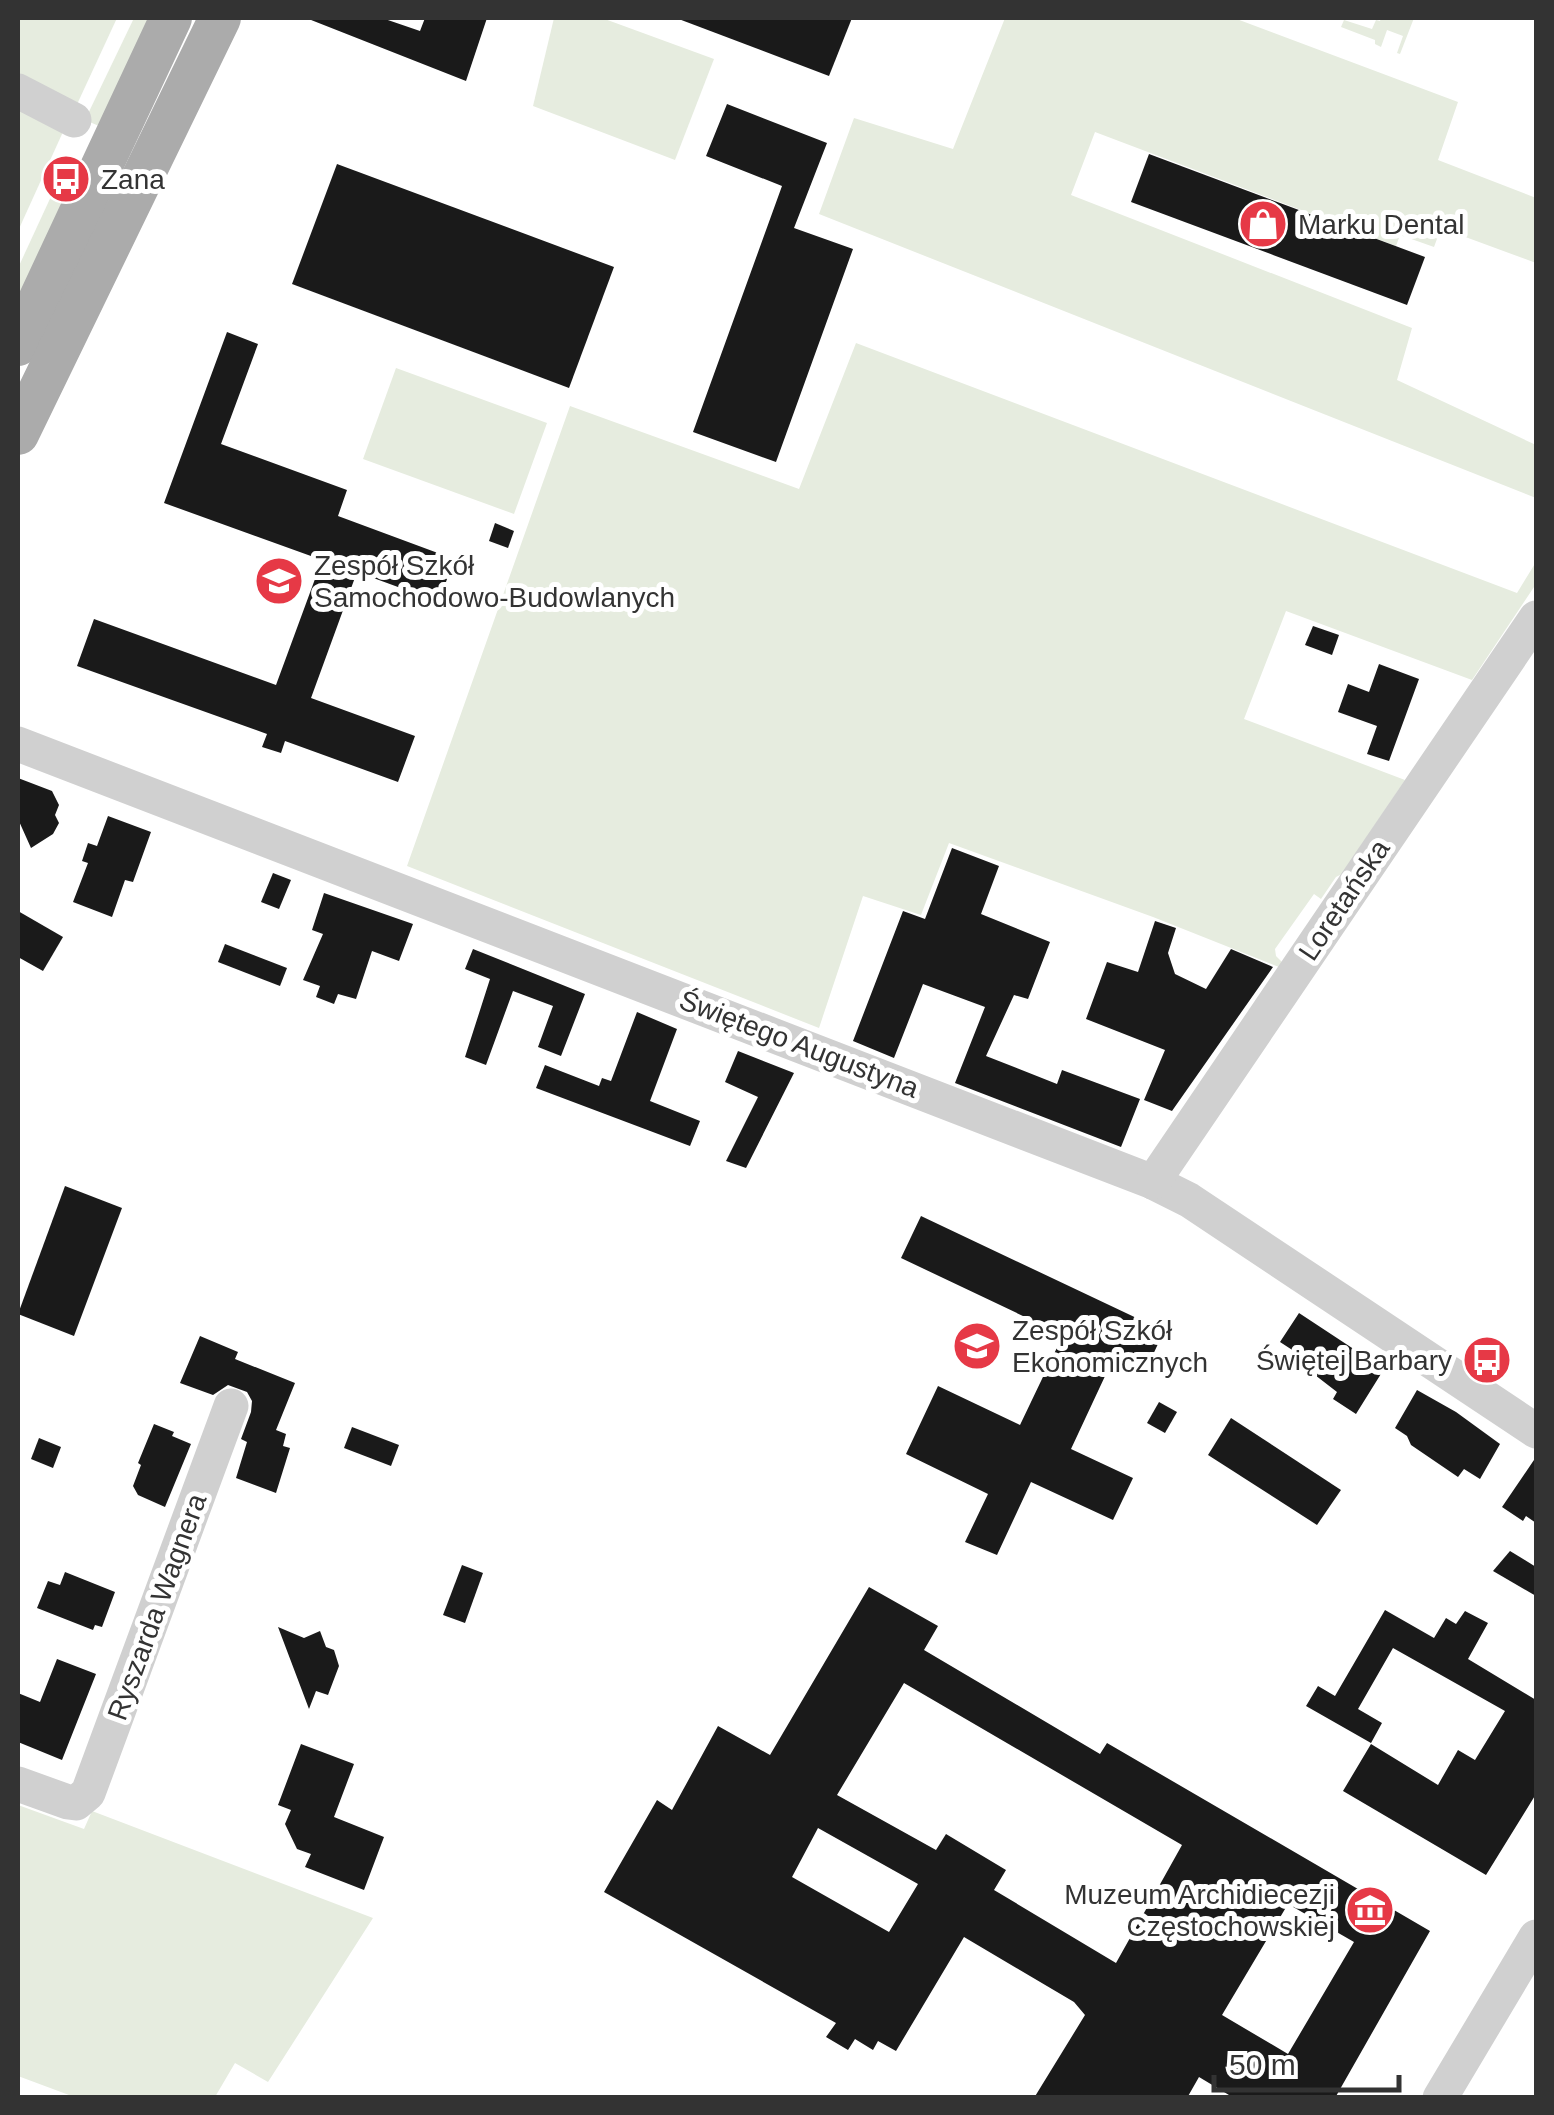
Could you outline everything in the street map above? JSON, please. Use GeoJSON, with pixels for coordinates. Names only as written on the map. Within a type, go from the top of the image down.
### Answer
{"type":"FeatureCollection","features":[{"type":"Feature","properties":{"kind":"main road"},"geometry":{"type":"LineString","coordinates":[[18,346],[171,18]]}},
{"type":"Feature","properties":{"kind":"main road"},"geometry":{"type":"LineString","coordinates":[[18,434],[220,18]]}},
{"type":"Feature","properties":{"kind":"street"},"geometry":{"type":"LineString","coordinates":[[18,91],[74,120]]}},
{"type":"Feature","properties":{"kind":"street","name":"Loretańska"},"geometry":{"type":"LineString","coordinates":[[1153,1182],[1536,618]]}},
{"type":"Feature","properties":{"kind":"street","name":"Świętego Augustyna"},"geometry":{"type":"LineString","coordinates":[[18,744],[1153,1182],[1189,1200],[1536,1430]]}},
{"type":"Feature","properties":{"kind":"street","name":"Ryszarda Wagnera"},"geometry":{"type":"LineString","coordinates":[[18,1784],[76,1802],[88,1792],[231,1406]]}},
{"type":"Feature","properties":{"kind":"street"},"geometry":{"type":"LineString","coordinates":[[1440,2098],[1536,1937]]}},
{"type":"Feature","properties":{"kind":"shaded area"},"geometry":{"type":"Polygon","coordinates":[[[18,18],[117,18],[73,113],[18,75],[18,18]]]}},
{"type":"Feature","properties":{"kind":"shaded area"},"geometry":{"type":"Polygon","coordinates":[[[134,18],[157,18],[106,129],[85,120],[134,18]]]}},
{"type":"Feature","properties":{"kind":"shaded area"},"geometry":{"type":"Polygon","coordinates":[[[554,18],[602,18],[714,59],[675,160],[533,106],[554,18]]]}},
{"type":"Feature","properties":{"kind":"shaded area"},"geometry":{"type":"Polygon","coordinates":[[[1005,18],[1234,18],[1458,102],[1438,160],[1536,198],[1536,263],[1441,228],[1434,247],[1400,235],[1396,246],[1095,132],[1071,195],[1412,328],[1397,380],[1536,445],[1536,498],[819,214],[854,118],[953,149],[1005,18]]]}},
{"type":"Feature","properties":{"kind":"shaded area"},"geometry":{"type":"Polygon","coordinates":[[[1381,18],[1414,18],[1400,54],[1397,53],[1403,36],[1387,30],[1381,47],[1375,40],[1341,27],[1344,20],[1372,29],[1381,18]]]}},
{"type":"Feature","properties":{"kind":"shaded area"},"geometry":{"type":"Polygon","coordinates":[[[18,98],[67,123],[18,231],[18,98]]]}},
{"type":"Feature","properties":{"kind":"shaded area"},"geometry":{"type":"Polygon","coordinates":[[[54,190],[74,199],[18,316],[18,268],[54,190]]]}},
{"type":"Feature","properties":{"kind":"shaded area"},"geometry":{"type":"Polygon","coordinates":[[[856,343],[1517,593],[1536,562],[1536,584],[1472,680],[1286,611],[1244,719],[1405,780],[1342,874],[1321,899],[1314,894],[1275,949],[1282,962],[1279,967],[949,843],[921,915],[863,896],[819,1028],[407,866],[570,406],[799,489],[856,343]]]}},
{"type":"Feature","properties":{"kind":"shaded area"},"geometry":{"type":"Polygon","coordinates":[[[396,368],[547,423],[514,514],[363,459],[396,368]]]}},
{"type":"Feature","properties":{"kind":"shaded area"},"geometry":{"type":"Polygon","coordinates":[[[18,1805],[84,1829],[92,1811],[373,1918],[268,2082],[235,2063],[215,2097],[77,2098],[18,2076],[18,1805]]]}},
{"type":"Feature","properties":{"kind":"building"},"geometry":{"type":"Polygon","coordinates":[[[306,18],[382,18],[420,31],[425,18],[487,18],[466,81],[306,18]]]}},
{"type":"Feature","properties":{"kind":"building"},"geometry":{"type":"Polygon","coordinates":[[[676,18],[852,18],[829,76],[676,18]]]}},
{"type":"Feature","properties":{"kind":"building"},"geometry":{"type":"Polygon","coordinates":[[[727,104],[827,143],[794,228],[853,249],[776,462],[693,432],[782,186],[706,156],[727,104]]]}},
{"type":"Feature","properties":{"kind":"building","name":"Marku Dental"},"geometry":{"type":"Polygon","coordinates":[[[1149,154],[1425,257],[1407,305],[1131,202],[1149,154]]]}},
{"type":"Feature","properties":{"kind":"building"},"geometry":{"type":"Polygon","coordinates":[[[337,164],[614,267],[569,388],[292,284],[337,164]]]}},
{"type":"Feature","properties":{"kind":"building"},"geometry":{"type":"Polygon","coordinates":[[[227,332],[258,344],[221,444],[347,490],[338,516],[454,559],[439,602],[357,572],[311,698],[415,736],[398,782],[285,741],[281,753],[262,747],[267,734],[77,666],[94,619],[276,685],[322,560],[164,503],[227,332]]]}},
{"type":"Feature","properties":{"kind":"building"},"geometry":{"type":"Polygon","coordinates":[[[495,523],[514,531],[508,548],[489,541],[495,523]]]}},
{"type":"Feature","properties":{"kind":"building"},"geometry":{"type":"Polygon","coordinates":[[[1313,626],[1339,635],[1332,655],[1305,645],[1313,626]]]}},
{"type":"Feature","properties":{"kind":"building"},"geometry":{"type":"Polygon","coordinates":[[[1379,664],[1419,679],[1389,761],[1367,754],[1377,726],[1338,712],[1348,684],[1369,692],[1379,664]]]}},
{"type":"Feature","properties":{"kind":"building"},"geometry":{"type":"Polygon","coordinates":[[[18,778],[52,791],[59,805],[55,815],[59,823],[53,834],[31,848],[18,819],[18,778]]]}},
{"type":"Feature","properties":{"kind":"building"},"geometry":{"type":"Polygon","coordinates":[[[108,816],[151,832],[133,882],[125,880],[112,917],[73,902],[88,863],[82,861],[88,843],[97,846],[108,816]]]}},
{"type":"Feature","properties":{"kind":"building"},"geometry":{"type":"Polygon","coordinates":[[[952,848],[999,866],[981,914],[1050,942],[1028,999],[1014,995],[986,1056],[1057,1084],[1062,1070],[1140,1099],[1121,1147],[955,1083],[985,1007],[923,984],[894,1058],[853,1041],[903,911],[925,919],[952,848]]]}},
{"type":"Feature","properties":{"kind":"building"},"geometry":{"type":"Polygon","coordinates":[[[273,873],[291,880],[279,909],[261,902],[273,873]]]}},
{"type":"Feature","properties":{"kind":"building"},"geometry":{"type":"Polygon","coordinates":[[[324,893],[413,924],[399,961],[372,951],[356,999],[338,994],[334,1004],[316,997],[320,986],[303,980],[323,934],[312,930],[324,893]]]}},
{"type":"Feature","properties":{"kind":"building"},"geometry":{"type":"Polygon","coordinates":[[[18,911],[63,937],[43,971],[18,957],[18,911]]]}},
{"type":"Feature","properties":{"kind":"building"},"geometry":{"type":"Polygon","coordinates":[[[1155,921],[1176,928],[1168,953],[1175,974],[1206,989],[1231,949],[1273,967],[1172,1111],[1144,1100],[1165,1050],[1086,1019],[1107,962],[1138,972],[1155,921]]]}},
{"type":"Feature","properties":{"kind":"building"},"geometry":{"type":"Polygon","coordinates":[[[225,944],[287,968],[280,986],[218,962],[225,944]]]}},
{"type":"Feature","properties":{"kind":"building"},"geometry":{"type":"Polygon","coordinates":[[[473,949],[585,994],[561,1056],[538,1047],[553,1006],[513,991],[486,1065],[465,1057],[490,979],[465,969],[473,949]]]}},
{"type":"Feature","properties":{"kind":"building"},"geometry":{"type":"Polygon","coordinates":[[[637,1012],[677,1029],[650,1101],[700,1121],[690,1146],[536,1088],[545,1065],[599,1086],[602,1078],[611,1081],[637,1012]]]}},
{"type":"Feature","properties":{"kind":"building"},"geometry":{"type":"Polygon","coordinates":[[[738,1051],[794,1073],[746,1168],[726,1161],[758,1097],[725,1082],[738,1051]]]}},
{"type":"Feature","properties":{"kind":"building"},"geometry":{"type":"Polygon","coordinates":[[[65,1186],[122,1208],[74,1336],[18,1314],[65,1186]]]}},
{"type":"Feature","properties":{"kind":"building"},"geometry":{"type":"Polygon","coordinates":[[[921,1216],[1164,1331],[1144,1374],[1113,1359],[1071,1449],[1133,1478],[1113,1520],[1031,1482],[997,1555],[965,1542],[988,1494],[906,1454],[938,1386],[1020,1425],[1063,1335],[901,1258],[921,1216]]]}},
{"type":"Feature","properties":{"kind":"building"},"geometry":{"type":"Polygon","coordinates":[[[1299,1313],[1384,1369],[1356,1414],[1333,1399],[1337,1392],[1315,1375],[1320,1368],[1280,1342],[1299,1313]]]}},
{"type":"Feature","properties":{"kind":"building"},"geometry":{"type":"Polygon","coordinates":[[[200,1336],[238,1352],[235,1359],[295,1383],[276,1430],[286,1434],[283,1446],[290,1448],[276,1493],[236,1478],[247,1442],[241,1439],[251,1412],[252,1401],[247,1392],[228,1385],[213,1395],[180,1383],[200,1336]]]}},
{"type":"Feature","properties":{"kind":"building"},"geometry":{"type":"Polygon","coordinates":[[[1417,1390],[1500,1444],[1480,1479],[1464,1469],[1458,1477],[1411,1445],[1407,1436],[1395,1428],[1417,1390]]]}},
{"type":"Feature","properties":{"kind":"building"},"geometry":{"type":"Polygon","coordinates":[[[1159,1402],[1177,1412],[1165,1433],[1147,1423],[1159,1402]]]}},
{"type":"Feature","properties":{"kind":"building"},"geometry":{"type":"Polygon","coordinates":[[[1231,1418],[1341,1490],[1317,1525],[1208,1455],[1231,1418]]]}},
{"type":"Feature","properties":{"kind":"building"},"geometry":{"type":"Polygon","coordinates":[[[154,1424],[191,1444],[165,1507],[138,1495],[133,1486],[154,1424]]]}},
{"type":"Feature","properties":{"kind":"building"},"geometry":{"type":"Polygon","coordinates":[[[352,1427],[399,1445],[391,1466],[344,1448],[352,1427]]]}},
{"type":"Feature","properties":{"kind":"building"},"geometry":{"type":"Polygon","coordinates":[[[39,1438],[61,1447],[53,1468],[31,1459],[39,1438]]]}},
{"type":"Feature","properties":{"kind":"building"},"geometry":{"type":"Polygon","coordinates":[[[1536,1457],[1536,1523],[1526,1516],[1523,1521],[1502,1507],[1536,1457]]]}},
{"type":"Feature","properties":{"kind":"building"},"geometry":{"type":"Polygon","coordinates":[[[1510,1551],[1536,1567],[1536,1596],[1493,1571],[1510,1551]]]}},
{"type":"Feature","properties":{"kind":"building"},"geometry":{"type":"Polygon","coordinates":[[[462,1565],[483,1573],[465,1623],[443,1615],[462,1565]]]}},
{"type":"Feature","properties":{"kind":"building"},"geometry":{"type":"Polygon","coordinates":[[[65,1572],[115,1592],[102,1627],[95,1625],[93,1630],[37,1608],[48,1581],[60,1585],[65,1572]]]}},
{"type":"Feature","properties":{"kind":"building"},"geometry":{"type":"Polygon","coordinates":[[[869,1587],[938,1626],[924,1650],[1100,1754],[1107,1743],[1430,1931],[1335,2098],[1234,2098],[1199,2077],[1187,2098],[1034,2098],[1085,2015],[1074,2002],[964,1937],[896,2051],[878,2041],[873,2050],[855,2039],[848,2050],[826,2037],[836,2023],[604,1892],[657,1800],[672,1810],[718,1726],[770,1755],[869,1587]],[[904,1683],[837,1795],[936,1850],[946,1834],[1006,1870],[994,1890],[1116,1963],[1182,1845],[904,1683]],[[818,1828],[792,1877],[889,1932],[918,1884],[818,1828]],[[1288,1904],[1222,2015],[1288,2054],[1354,1942],[1288,1904]]]}},
{"type":"Feature","properties":{"kind":"building"},"geometry":{"type":"Polygon","coordinates":[[[1385,1610],[1434,1638],[1446,1618],[1456,1624],[1465,1611],[1488,1623],[1468,1659],[1536,1700],[1536,1794],[1486,1875],[1343,1791],[1371,1744],[1438,1785],[1458,1750],[1475,1760],[1505,1711],[1393,1648],[1358,1709],[1382,1723],[1371,1743],[1306,1706],[1318,1686],[1335,1696],[1385,1610]]]}},
{"type":"Feature","properties":{"kind":"building"},"geometry":{"type":"Polygon","coordinates":[[[278,1627],[304,1638],[320,1631],[326,1647],[334,1650],[339,1666],[328,1695],[316,1691],[309,1709],[278,1627]]]}},
{"type":"Feature","properties":{"kind":"building"},"geometry":{"type":"Polygon","coordinates":[[[57,1659],[96,1674],[62,1760],[18,1742],[18,1693],[40,1702],[57,1659]]]}},
{"type":"Feature","properties":{"kind":"building"},"geometry":{"type":"Polygon","coordinates":[[[301,1744],[354,1764],[334,1817],[384,1837],[364,1890],[305,1867],[311,1854],[297,1849],[285,1824],[291,1810],[278,1805],[301,1744]]]}},
{"type":"Feature","properties":{"kind":"place","name":"Zana"},"geometry":{"type":"Point","coordinates":[66,179]}},
{"type":"Feature","properties":{"kind":"place","name":"Marku Dental"},"geometry":{"type":"Point","coordinates":[1263,224]}},
{"type":"Feature","properties":{"kind":"place","name":"Zespół Szkół Samochodowo-Budowlanych"},"geometry":{"type":"Point","coordinates":[279,581]}},
{"type":"Feature","properties":{"kind":"place","name":"Zespół Szkół Ekonomicznych"},"geometry":{"type":"Point","coordinates":[977,1346]}},
{"type":"Feature","properties":{"kind":"place","name":"Świętej Barbary"},"geometry":{"type":"Point","coordinates":[1487,1360]}},
{"type":"Feature","properties":{"kind":"place","name":"Muzeum Archidiecezji Częstochowskiej"},"geometry":{"type":"Point","coordinates":[1370,1910]}}]}
